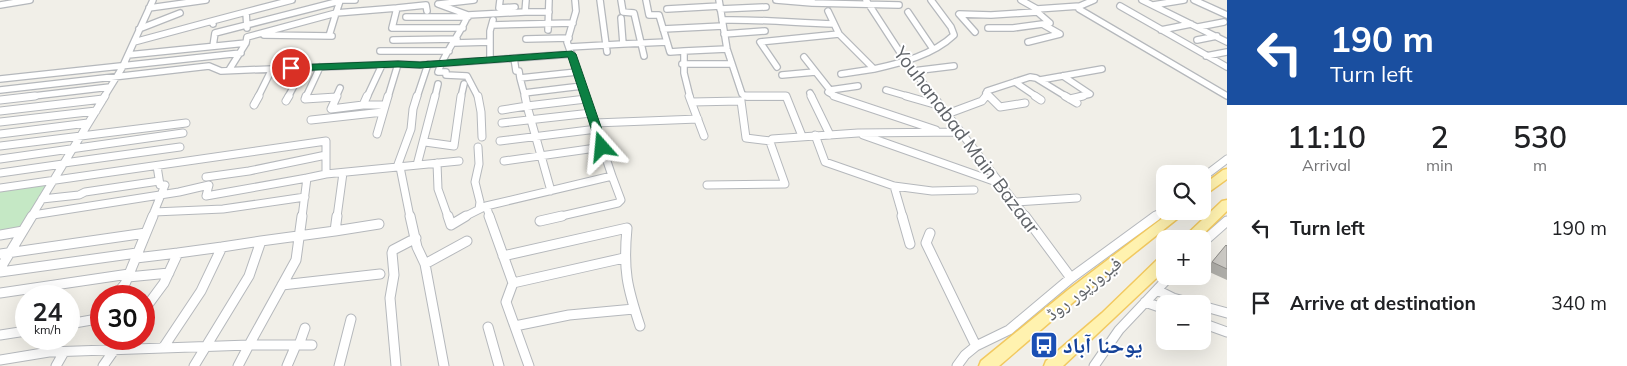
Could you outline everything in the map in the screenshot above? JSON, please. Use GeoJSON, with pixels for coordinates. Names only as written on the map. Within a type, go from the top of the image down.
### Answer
{"type":"FeatureCollection","features":[{"type":"Feature","properties":{"kind":"main road"},"geometry":{"type":"LineString","coordinates":[[1211,186],[1227,173]]}},
{"type":"Feature","properties":{"kind":"main road"},"geometry":{"type":"LineString","coordinates":[[1206,230],[1211,227],[1227,204]]}},
{"type":"Feature","properties":{"kind":"main road","name":"فیروزپور روڈ"},"geometry":{"type":"LineString","coordinates":[[987,366],[1073,294],[1169,220]]}},
{"type":"Feature","properties":{"kind":"main road","name":"فیروزپور روڈ"},"geometry":{"type":"LineString","coordinates":[[1052,366],[1114,311],[1156,270]]}},
{"type":"Feature","properties":{"kind":"street"},"geometry":{"type":"LineString","coordinates":[[0,5],[30,0]]}},
{"type":"Feature","properties":{"kind":"street"},"geometry":{"type":"LineString","coordinates":[[0,271],[117,76],[153,0]]}},
{"type":"Feature","properties":{"kind":"street"},"geometry":{"type":"LineString","coordinates":[[149,8],[206,0]]}},
{"type":"Feature","properties":{"kind":"street"},"geometry":{"type":"LineString","coordinates":[[134,42],[277,2],[292,0]]}},
{"type":"Feature","properties":{"kind":"street"},"geometry":{"type":"LineString","coordinates":[[215,33],[340,1],[355,0]]}},
{"type":"Feature","properties":{"kind":"street"},"geometry":{"type":"LineString","coordinates":[[396,0],[392,28],[525,12],[549,12]]}},
{"type":"Feature","properties":{"kind":"street"},"geometry":{"type":"LineString","coordinates":[[438,2],[474,0]]}},
{"type":"Feature","properties":{"kind":"street"},"geometry":{"type":"LineString","coordinates":[[500,0],[499,8],[515,7]]}},
{"type":"Feature","properties":{"kind":"street"},"geometry":{"type":"LineString","coordinates":[[525,12],[526,0]]}},
{"type":"Feature","properties":{"kind":"street"},"geometry":{"type":"LineString","coordinates":[[548,30],[549,0]]}},
{"type":"Feature","properties":{"kind":"street"},"geometry":{"type":"LineString","coordinates":[[540,221],[618,203],[621,200],[568,42],[576,11],[575,0]]}},
{"type":"Feature","properties":{"kind":"street"},"geometry":{"type":"LineString","coordinates":[[600,0],[607,52]]}},
{"type":"Feature","properties":{"kind":"street"},"geometry":{"type":"LineString","coordinates":[[621,0],[623,12],[634,13],[644,56]]}},
{"type":"Feature","properties":{"kind":"street"},"geometry":{"type":"LineString","coordinates":[[646,0],[649,15],[659,16],[670,52],[727,49]]}},
{"type":"Feature","properties":{"kind":"street"},"geometry":{"type":"LineString","coordinates":[[776,0],[868,2],[898,5]]}},
{"type":"Feature","properties":{"kind":"street"},"geometry":{"type":"LineString","coordinates":[[841,74],[874,69],[904,60],[944,44],[954,34],[931,0]]}},
{"type":"Feature","properties":{"kind":"street"},"geometry":{"type":"LineString","coordinates":[[988,28],[1044,25],[1050,22],[1021,0]]}},
{"type":"Feature","properties":{"kind":"street"},"geometry":{"type":"LineString","coordinates":[[975,32],[959,14],[991,15],[1080,6],[1094,0]]}},
{"type":"Feature","properties":{"kind":"street"},"geometry":{"type":"LineString","coordinates":[[1142,0],[1227,42]]}},
{"type":"Feature","properties":{"kind":"street"},"geometry":{"type":"LineString","coordinates":[[1153,6],[1184,0]]}},
{"type":"Feature","properties":{"kind":"street"},"geometry":{"type":"LineString","coordinates":[[1194,0],[1227,15]]}},
{"type":"Feature","properties":{"kind":"street"},"geometry":{"type":"LineString","coordinates":[[128,55],[213,46],[266,35],[330,36],[340,1]]}},
{"type":"Feature","properties":{"kind":"street"},"geometry":{"type":"LineString","coordinates":[[438,2],[465,13],[466,20],[456,41],[440,64],[438,72],[446,72],[446,75],[467,76],[474,85],[480,98],[482,137]]}},
{"type":"Feature","properties":{"kind":"street","name":"Youhanabad Main Bazaar"},"geometry":{"type":"LineString","coordinates":[[868,2],[904,60],[1002,184],[1071,278]]}},
{"type":"Feature","properties":{"kind":"street"},"geometry":{"type":"LineString","coordinates":[[246,40],[336,13],[396,8],[416,3],[426,5],[427,12]]}},
{"type":"Feature","properties":{"kind":"street"},"geometry":{"type":"LineString","coordinates":[[720,5],[727,49],[744,96],[786,96],[802,136]]}},
{"type":"Feature","properties":{"kind":"street"},"geometry":{"type":"LineString","coordinates":[[668,9],[720,5],[766,7]]}},
{"type":"Feature","properties":{"kind":"street"},"geometry":{"type":"LineString","coordinates":[[1080,6],[1079,9],[1227,96]]}},
{"type":"Feature","properties":{"kind":"street"},"geometry":{"type":"LineString","coordinates":[[1120,6],[1227,67]]}},
{"type":"Feature","properties":{"kind":"street"},"geometry":{"type":"LineString","coordinates":[[304,10],[313,19]]}},
{"type":"Feature","properties":{"kind":"street"},"geometry":{"type":"LineString","coordinates":[[828,11],[839,34],[874,69]]}},
{"type":"Feature","properties":{"kind":"street"},"geometry":{"type":"LineString","coordinates":[[229,70],[241,53],[246,40],[246,12]]}},
{"type":"Feature","properties":{"kind":"street"},"geometry":{"type":"LineString","coordinates":[[908,12],[933,49]]}},
{"type":"Feature","properties":{"kind":"street"},"geometry":{"type":"LineString","coordinates":[[139,29],[180,13]]}},
{"type":"Feature","properties":{"kind":"street"},"geometry":{"type":"LineString","coordinates":[[620,18],[623,44]]}},
{"type":"Feature","properties":{"kind":"street"},"geometry":{"type":"LineString","coordinates":[[308,36],[313,19]]}},
{"type":"Feature","properties":{"kind":"street"},"geometry":{"type":"LineString","coordinates":[[405,19],[466,20]]}},
{"type":"Feature","properties":{"kind":"street"},"geometry":{"type":"LineString","coordinates":[[663,29],[762,19],[794,23],[834,24]]}},
{"type":"Feature","properties":{"kind":"street"},"geometry":{"type":"LineString","coordinates":[[212,21],[215,33],[213,46]]}},
{"type":"Feature","properties":{"kind":"street"},"geometry":{"type":"LineString","coordinates":[[1198,28],[1224,22]]}},
{"type":"Feature","properties":{"kind":"street"},"geometry":{"type":"LineString","coordinates":[[490,60],[493,23],[573,23]]}},
{"type":"Feature","properties":{"kind":"street"},"geometry":{"type":"LineString","coordinates":[[949,24],[969,25]]}},
{"type":"Feature","properties":{"kind":"street"},"geometry":{"type":"LineString","coordinates":[[1161,30],[1191,24]]}},
{"type":"Feature","properties":{"kind":"street"},"geometry":{"type":"LineString","coordinates":[[1028,42],[1060,34],[1044,25]]}},
{"type":"Feature","properties":{"kind":"street"},"geometry":{"type":"LineString","coordinates":[[724,34],[765,31]]}},
{"type":"Feature","properties":{"kind":"street"},"geometry":{"type":"LineString","coordinates":[[777,67],[760,42],[839,34]]}},
{"type":"Feature","properties":{"kind":"street"},"geometry":{"type":"LineString","coordinates":[[1197,40],[1227,37]]}},
{"type":"Feature","properties":{"kind":"street"},"geometry":{"type":"LineString","coordinates":[[526,39],[569,38]]}},
{"type":"Feature","properties":{"kind":"street"},"geometry":{"type":"LineString","coordinates":[[393,40],[490,42]]}},
{"type":"Feature","properties":{"kind":"street"},"geometry":{"type":"LineString","coordinates":[[0,90],[209,66],[220,70],[229,70],[440,64],[514,58],[606,45],[667,42]]}},
{"type":"Feature","properties":{"kind":"street"},"geometry":{"type":"LineString","coordinates":[[380,51],[449,51]]}},
{"type":"Feature","properties":{"kind":"street"},"geometry":{"type":"LineString","coordinates":[[684,51],[682,64],[686,84],[704,136]]}},
{"type":"Feature","properties":{"kind":"street"},"geometry":{"type":"LineString","coordinates":[[1206,56],[1227,52]]}},
{"type":"Feature","properties":{"kind":"street"},"geometry":{"type":"LineString","coordinates":[[0,79],[241,53]]}},
{"type":"Feature","properties":{"kind":"street"},"geometry":{"type":"LineString","coordinates":[[254,105],[275,68],[288,53]]}},
{"type":"Feature","properties":{"kind":"street"},"geometry":{"type":"LineString","coordinates":[[514,58],[516,71],[519,71],[551,191]]}},
{"type":"Feature","properties":{"kind":"street"},"geometry":{"type":"LineString","coordinates":[[804,58],[830,90],[828,92],[831,95],[943,132]]}},
{"type":"Feature","properties":{"kind":"street"},"geometry":{"type":"LineString","coordinates":[[376,134],[398,64]]}},
{"type":"Feature","properties":{"kind":"street"},"geometry":{"type":"LineString","coordinates":[[428,64],[413,109],[411,129],[398,167],[422,260],[425,264],[444,366]]}},
{"type":"Feature","properties":{"kind":"street"},"geometry":{"type":"LineString","coordinates":[[682,64],[732,64]]}},
{"type":"Feature","properties":{"kind":"street"},"geometry":{"type":"LineString","coordinates":[[363,105],[382,65]]}},
{"type":"Feature","properties":{"kind":"street"},"geometry":{"type":"LineString","coordinates":[[913,71],[954,66]]}},
{"type":"Feature","properties":{"kind":"street"},"geometry":{"type":"LineString","coordinates":[[286,101],[304,67]]}},
{"type":"Feature","properties":{"kind":"street"},"geometry":{"type":"LineString","coordinates":[[320,67],[305,99],[336,96]]}},
{"type":"Feature","properties":{"kind":"street"},"geometry":{"type":"LineString","coordinates":[[1040,80],[1102,69]]}},
{"type":"Feature","properties":{"kind":"street"},"geometry":{"type":"LineString","coordinates":[[520,78],[578,72]]}},
{"type":"Feature","properties":{"kind":"street"},"geometry":{"type":"LineString","coordinates":[[782,75],[815,72]]}},
{"type":"Feature","properties":{"kind":"street"},"geometry":{"type":"LineString","coordinates":[[1,124],[40,74]]}},
{"type":"Feature","properties":{"kind":"street"},"geometry":{"type":"LineString","coordinates":[[1062,76],[1090,94],[1070,98]]}},
{"type":"Feature","properties":{"kind":"street"},"geometry":{"type":"LineString","coordinates":[[986,93],[1030,77],[1040,80],[1077,103]]}},
{"type":"Feature","properties":{"kind":"street"},"geometry":{"type":"LineString","coordinates":[[1015,82],[1041,100]]}},
{"type":"Feature","properties":{"kind":"street"},"geometry":{"type":"LineString","coordinates":[[418,165],[430,110],[438,84]]}},
{"type":"Feature","properties":{"kind":"street"},"geometry":{"type":"LineString","coordinates":[[424,142],[454,146],[459,105],[464,84]]}},
{"type":"Feature","properties":{"kind":"street"},"geometry":{"type":"LineString","coordinates":[[524,93],[582,86]]}},
{"type":"Feature","properties":{"kind":"street"},"geometry":{"type":"LineString","coordinates":[[830,90],[858,86]]}},
{"type":"Feature","properties":{"kind":"street"},"geometry":{"type":"LineString","coordinates":[[0,100],[110,87]]}},
{"type":"Feature","properties":{"kind":"street"},"geometry":{"type":"LineString","coordinates":[[340,88],[332,109],[363,105],[384,108]]}},
{"type":"Feature","properties":{"kind":"street"},"geometry":{"type":"LineString","coordinates":[[886,90],[941,106]]}},
{"type":"Feature","properties":{"kind":"street"},"geometry":{"type":"LineString","coordinates":[[810,93],[830,135]]}},
{"type":"Feature","properties":{"kind":"street"},"geometry":{"type":"LineString","coordinates":[[986,93],[1000,106],[1025,102]]}},
{"type":"Feature","properties":{"kind":"street"},"geometry":{"type":"LineString","coordinates":[[947,114],[982,101],[986,97],[986,93]]}},
{"type":"Feature","properties":{"kind":"street"},"geometry":{"type":"LineString","coordinates":[[0,111],[103,99]]}},
{"type":"Feature","properties":{"kind":"street"},"geometry":{"type":"LineString","coordinates":[[502,110],[586,99]]}},
{"type":"Feature","properties":{"kind":"street"},"geometry":{"type":"LineString","coordinates":[[692,102],[741,101],[746,138],[771,140],[815,135],[961,132]]}},
{"type":"Feature","properties":{"kind":"street"},"geometry":{"type":"LineString","coordinates":[[311,120],[384,108]]}},
{"type":"Feature","properties":{"kind":"street"},"geometry":{"type":"LineString","coordinates":[[1,124],[96,111]]}},
{"type":"Feature","properties":{"kind":"street"},"geometry":{"type":"LineString","coordinates":[[502,122],[591,113]]}},
{"type":"Feature","properties":{"kind":"street"},"geometry":{"type":"LineString","coordinates":[[500,141],[596,126],[698,119]]}},
{"type":"Feature","properties":{"kind":"street"},"geometry":{"type":"LineString","coordinates":[[0,134],[88,123]]}},
{"type":"Feature","properties":{"kind":"street"},"geometry":{"type":"LineString","coordinates":[[0,146],[186,123]]}},
{"type":"Feature","properties":{"kind":"street"},"geometry":{"type":"LineString","coordinates":[[0,159],[183,134]]}},
{"type":"Feature","properties":{"kind":"street"},"geometry":{"type":"LineString","coordinates":[[858,134],[1002,184]]}},
{"type":"Feature","properties":{"kind":"street"},"geometry":{"type":"LineString","coordinates":[[815,135],[825,162],[894,186],[932,191],[974,190]]}},
{"type":"Feature","properties":{"kind":"street"},"geometry":{"type":"LineString","coordinates":[[707,185],[785,184],[771,140]]}},
{"type":"Feature","properties":{"kind":"street"},"geometry":{"type":"LineString","coordinates":[[0,188],[326,141],[326,174]]}},
{"type":"Feature","properties":{"kind":"street"},"geometry":{"type":"LineString","coordinates":[[0,173],[180,147]]}},
{"type":"Feature","properties":{"kind":"street"},"geometry":{"type":"LineString","coordinates":[[478,147],[479,164],[475,182],[482,208],[513,283],[506,302],[529,366]]}},
{"type":"Feature","properties":{"kind":"street"},"geometry":{"type":"LineString","coordinates":[[504,161],[602,147]]}},
{"type":"Feature","properties":{"kind":"street"},"geometry":{"type":"LineString","coordinates":[[206,177],[249,171],[326,155]]}},
{"type":"Feature","properties":{"kind":"street"},"geometry":{"type":"LineString","coordinates":[[1211,171],[1227,159]]}},
{"type":"Feature","properties":{"kind":"street"},"geometry":{"type":"LineString","coordinates":[[33,215],[209,185],[206,196],[326,174],[459,161]]}},
{"type":"Feature","properties":{"kind":"street"},"geometry":{"type":"LineString","coordinates":[[437,163],[438,189],[450,224],[454,224],[482,208],[612,176]]}},
{"type":"Feature","properties":{"kind":"street"},"geometry":{"type":"LineString","coordinates":[[124,285],[165,185],[160,185],[157,166]]}},
{"type":"Feature","properties":{"kind":"street"},"geometry":{"type":"LineString","coordinates":[[335,231],[342,173]]}},
{"type":"Feature","properties":{"kind":"street"},"geometry":{"type":"LineString","coordinates":[[238,366],[296,260],[307,178]]}},
{"type":"Feature","properties":{"kind":"street"},"geometry":{"type":"LineString","coordinates":[[42,199],[79,195],[85,192],[159,181]]}},
{"type":"Feature","properties":{"kind":"street"},"geometry":{"type":"LineString","coordinates":[[894,186],[910,244]]}},
{"type":"Feature","properties":{"kind":"street"},"geometry":{"type":"LineString","coordinates":[[154,212],[223,209],[305,196]]}},
{"type":"Feature","properties":{"kind":"street"},"geometry":{"type":"LineString","coordinates":[[1015,202],[1077,198]]}},
{"type":"Feature","properties":{"kind":"street"},"geometry":{"type":"LineString","coordinates":[[957,366],[965,355],[976,346],[1009,330],[1071,278],[1156,215]]}},
{"type":"Feature","properties":{"kind":"street"},"geometry":{"type":"LineString","coordinates":[[1209,230],[1211,227],[1227,221]]}},
{"type":"Feature","properties":{"kind":"street"},"geometry":{"type":"LineString","coordinates":[[0,271],[178,253],[379,224]]}},
{"type":"Feature","properties":{"kind":"street"},"geometry":{"type":"LineString","coordinates":[[503,256],[627,228],[624,258],[627,285],[640,326]]}},
{"type":"Feature","properties":{"kind":"street"},"geometry":{"type":"LineString","coordinates":[[0,235],[23,231]]}},
{"type":"Feature","properties":{"kind":"street"},"geometry":{"type":"LineString","coordinates":[[0,254],[146,233]]}},
{"type":"Feature","properties":{"kind":"street"},"geometry":{"type":"LineString","coordinates":[[930,233],[926,243],[976,346]]}},
{"type":"Feature","properties":{"kind":"street"},"geometry":{"type":"LineString","coordinates":[[396,366],[390,298],[394,275],[392,253],[393,250],[416,238]]}},
{"type":"Feature","properties":{"kind":"street"},"geometry":{"type":"LineString","coordinates":[[194,366],[249,276],[261,241]]}},
{"type":"Feature","properties":{"kind":"street"},"geometry":{"type":"LineString","coordinates":[[425,264],[467,241]]}},
{"type":"Feature","properties":{"kind":"street"},"geometry":{"type":"LineString","coordinates":[[163,348],[200,291],[222,247]]}},
{"type":"Feature","properties":{"kind":"street"},"geometry":{"type":"LineString","coordinates":[[155,295],[164,283],[178,253]]}},
{"type":"Feature","properties":{"kind":"street"},"geometry":{"type":"LineString","coordinates":[[513,283],[624,258]]}},
{"type":"Feature","properties":{"kind":"street"},"geometry":{"type":"LineString","coordinates":[[0,293],[128,276],[169,273]]}},
{"type":"Feature","properties":{"kind":"street"},"geometry":{"type":"LineString","coordinates":[[282,285],[380,274]]}},
{"type":"Feature","properties":{"kind":"street"},"geometry":{"type":"LineString","coordinates":[[1094,366],[1101,352],[1162,285]]}},
{"type":"Feature","properties":{"kind":"street"},"geometry":{"type":"LineString","coordinates":[[1157,290],[1167,295]]}},
{"type":"Feature","properties":{"kind":"street"},"geometry":{"type":"LineString","coordinates":[[1145,302],[1156,306]]}},
{"type":"Feature","properties":{"kind":"street"},"geometry":{"type":"LineString","coordinates":[[515,326],[569,316],[634,309]]}},
{"type":"Feature","properties":{"kind":"street"},"geometry":{"type":"LineString","coordinates":[[1211,309],[1227,313]]}},
{"type":"Feature","properties":{"kind":"street"},"geometry":{"type":"LineString","coordinates":[[339,366],[351,320]]}},
{"type":"Feature","properties":{"kind":"street"},"geometry":{"type":"LineString","coordinates":[[1211,326],[1227,332]]}},
{"type":"Feature","properties":{"kind":"street"},"geometry":{"type":"LineString","coordinates":[[488,327],[499,366]]}},
{"type":"Feature","properties":{"kind":"street"},"geometry":{"type":"LineString","coordinates":[[287,366],[305,328]]}},
{"type":"Feature","properties":{"kind":"street"},"geometry":{"type":"LineString","coordinates":[[0,335],[15,333]]}},
{"type":"Feature","properties":{"kind":"street"},"geometry":{"type":"LineString","coordinates":[[155,348],[312,345]]}},
{"type":"Feature","properties":{"kind":"street"},"geometry":{"type":"LineString","coordinates":[[0,360],[64,352],[113,350]]}},
{"type":"Feature","properties":{"kind":"street"},"geometry":{"type":"LineString","coordinates":[[102,366],[113,350]]}},
{"type":"Feature","properties":{"kind":"street"},"geometry":{"type":"LineString","coordinates":[[56,366],[64,352]]}},
{"type":"Feature","properties":{"kind":"street"},"geometry":{"type":"LineString","coordinates":[[17,366],[22,357]]}},
{"type":"Feature","properties":{"kind":"green space"},"geometry":{"type":"Polygon","coordinates":[[[54,180],[23,231],[0,235],[0,188],[54,180]]]}},
{"type":"Feature","properties":{"kind":"building"},"geometry":{"type":"Polygon","coordinates":[[[1227,246],[1227,269],[1212,262],[1227,246]]]}},
{"type":"Feature","properties":{"kind":"place","name":"یوحنا آباد"},"geometry":{"type":"Point","coordinates":[1044,345]}},
{"type":"Feature","properties":{"kind":"route"},"geometry":{"type":"LineString","coordinates":[[291,68],[398,64],[420,65],[572,54],[602,147]]}}]}
